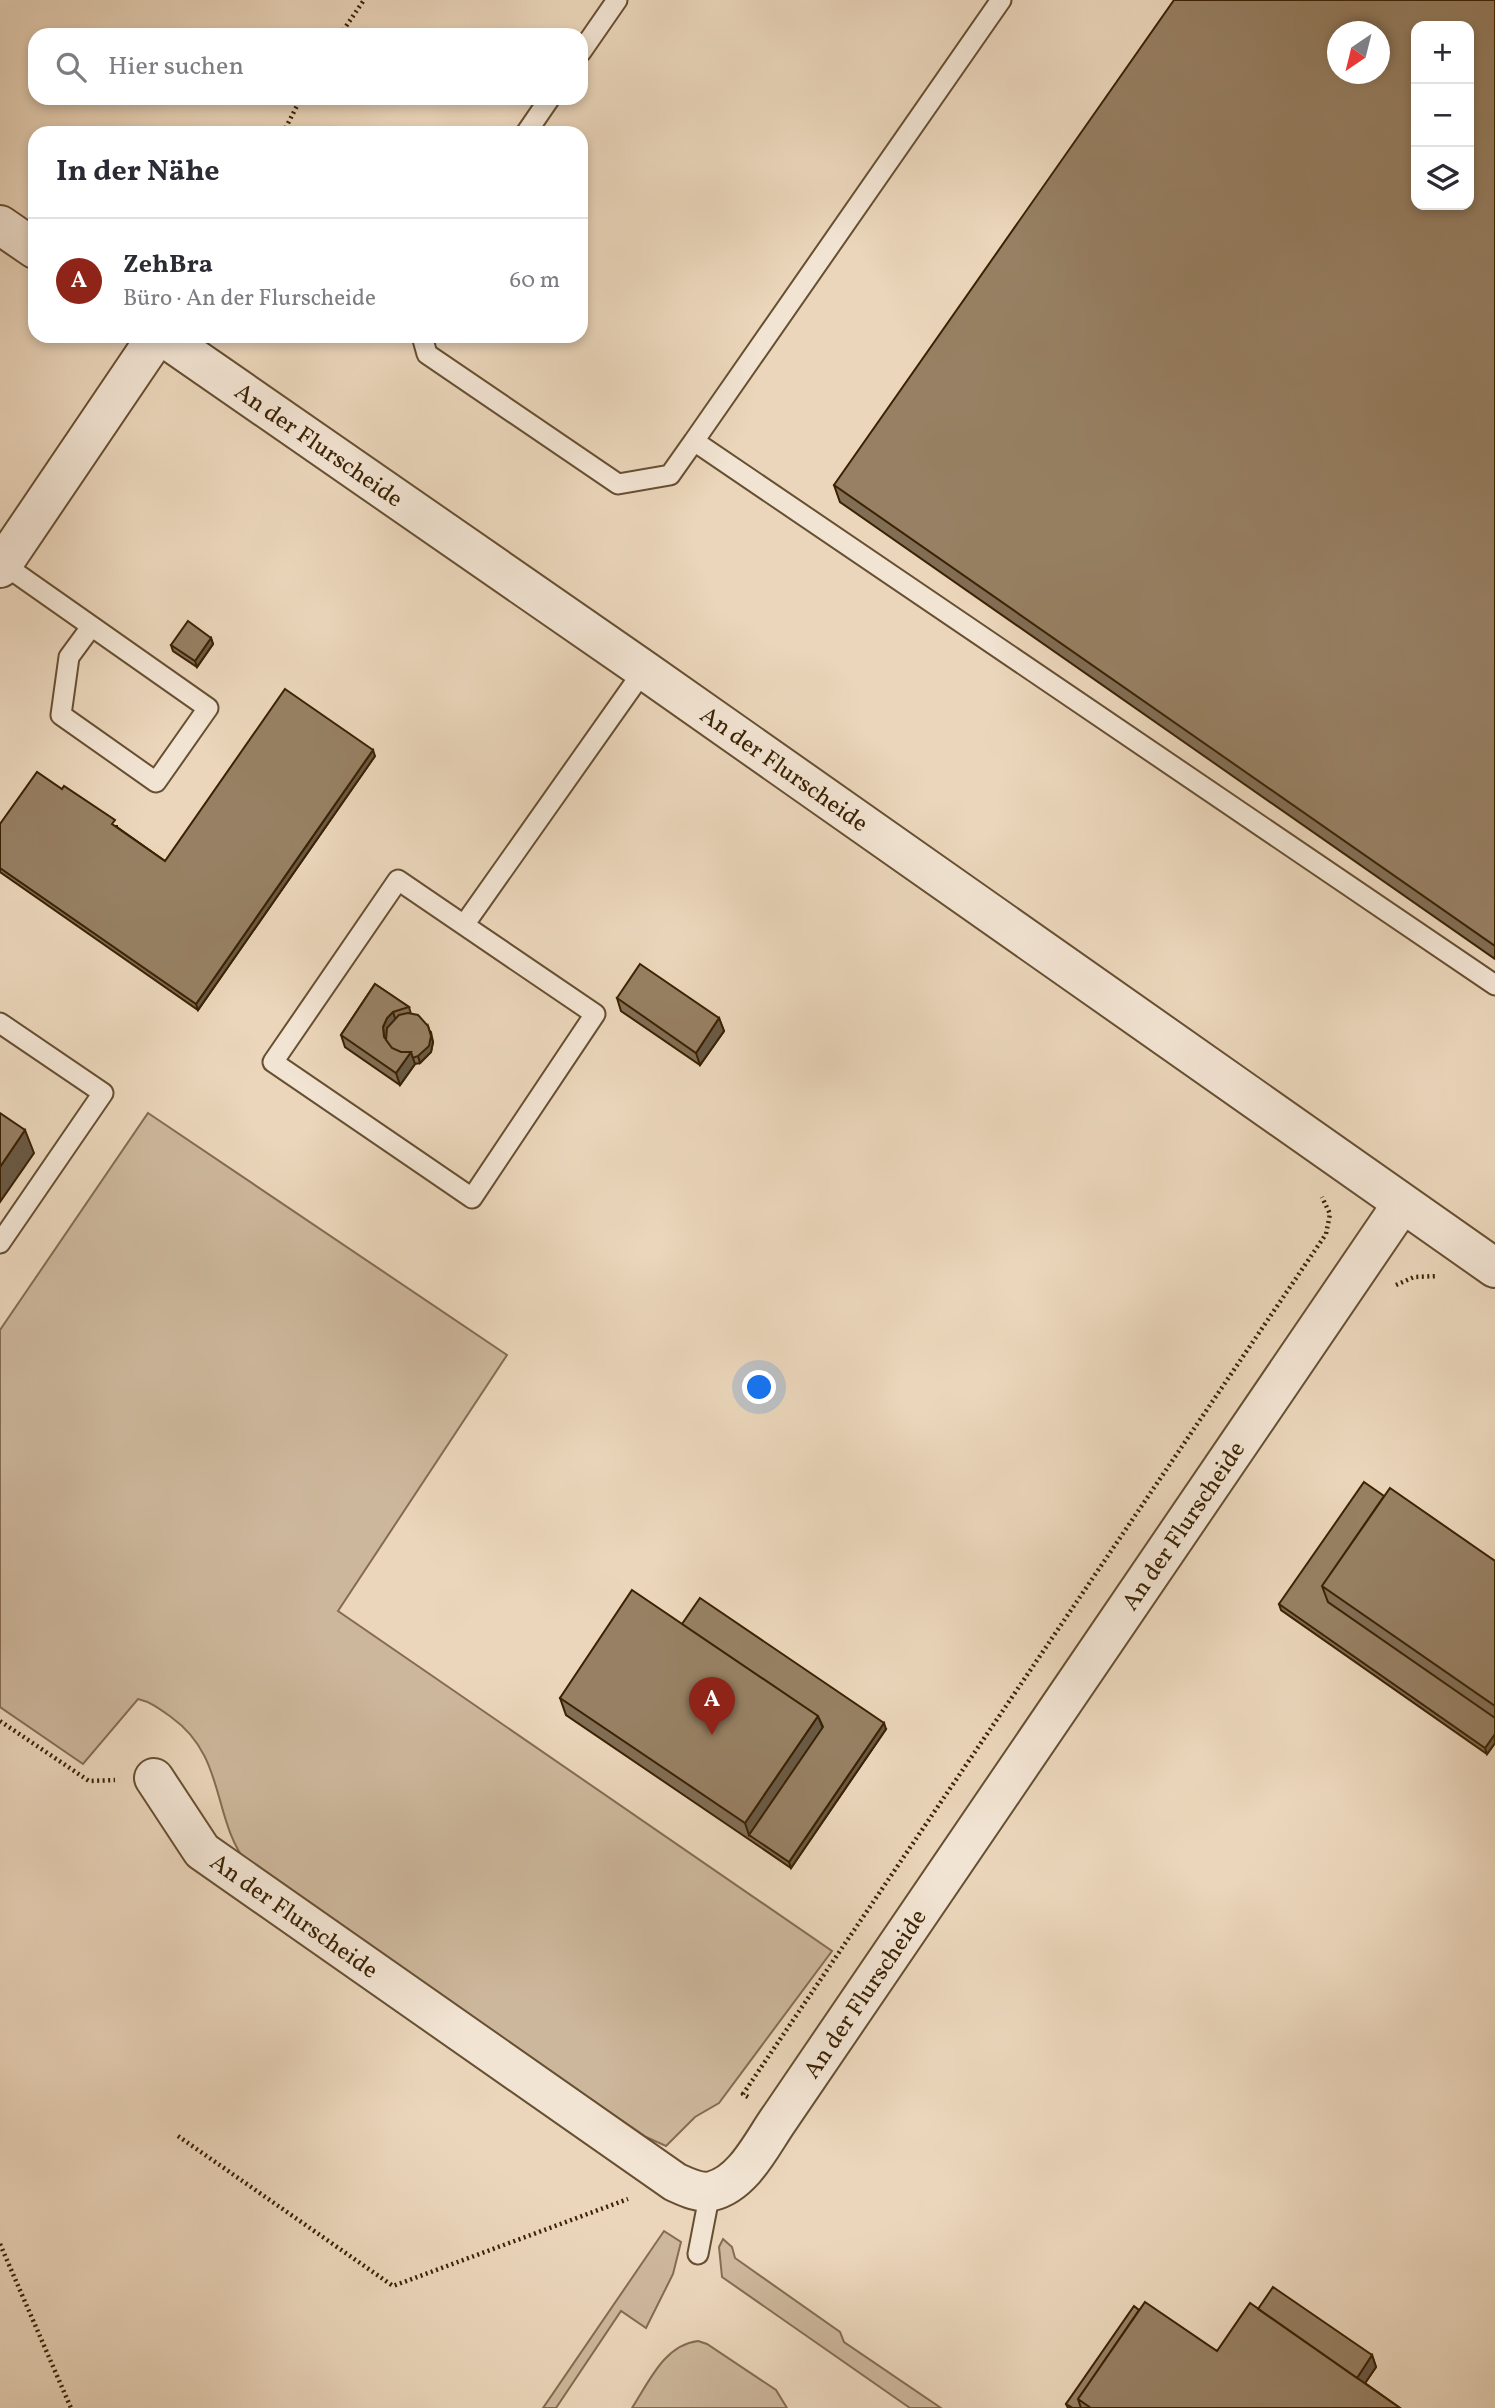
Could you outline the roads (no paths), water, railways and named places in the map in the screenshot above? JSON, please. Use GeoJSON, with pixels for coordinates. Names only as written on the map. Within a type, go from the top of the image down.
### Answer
{"type":"FeatureCollection","features":[{"type":"Feature","properties":{"kind":"street"},"geometry":{"type":"LineString","coordinates":[[0,225],[28,244]]}},
{"type":"Feature","properties":{"kind":"street","name":"An der Flurscheide"},"geometry":{"type":"LineString","coordinates":[[1,566],[155,343]]}},
{"type":"Feature","properties":{"kind":"street","name":"An der Flurscheide"},"geometry":{"type":"LineString","coordinates":[[170,343],[645,670],[1495,1268]]}},
{"type":"Feature","properties":{"kind":"street","name":"An der Flurscheide"},"geometry":{"type":"LineString","coordinates":[[155,1779],[202,1852],[693,2187],[730,2183],[743,2170],[779,2119],[1402,1204]]}},
{"type":"Feature","properties":{"kind":"lane"},"geometry":{"type":"LineString","coordinates":[[588,42],[617,0]]}},
{"type":"Feature","properties":{"kind":"lane"},"geometry":{"type":"LineString","coordinates":[[424,343],[427,354],[618,484],[670,475],[1001,0]]}},
{"type":"Feature","properties":{"kind":"lane"},"geometry":{"type":"LineString","coordinates":[[531,126],[545,105]]}},
{"type":"Feature","properties":{"kind":"lane"},"geometry":{"type":"LineString","coordinates":[[694,441],[1495,985]]}},
{"type":"Feature","properties":{"kind":"lane"},"geometry":{"type":"LineString","coordinates":[[1,566],[92,627],[208,708],[156,782],[61,715],[69,657],[92,627]]}},
{"type":"Feature","properties":{"kind":"lane"},"geometry":{"type":"LineString","coordinates":[[464,925],[645,670]]}},
{"type":"Feature","properties":{"kind":"lane"},"geometry":{"type":"LineString","coordinates":[[398,880],[464,925],[595,1014],[472,1198],[273,1062],[398,880]]}},
{"type":"Feature","properties":{"kind":"lane"},"geometry":{"type":"LineString","coordinates":[[0,1023],[103,1093],[0,1243]]}},
{"type":"Feature","properties":{"kind":"lane"},"geometry":{"type":"LineString","coordinates":[[693,2187],[698,2254]]}},
{"type":"Feature","properties":{"kind":"place","name":"ZehBra"},"geometry":{"type":"Point","coordinates":[712,1735]}}]}
